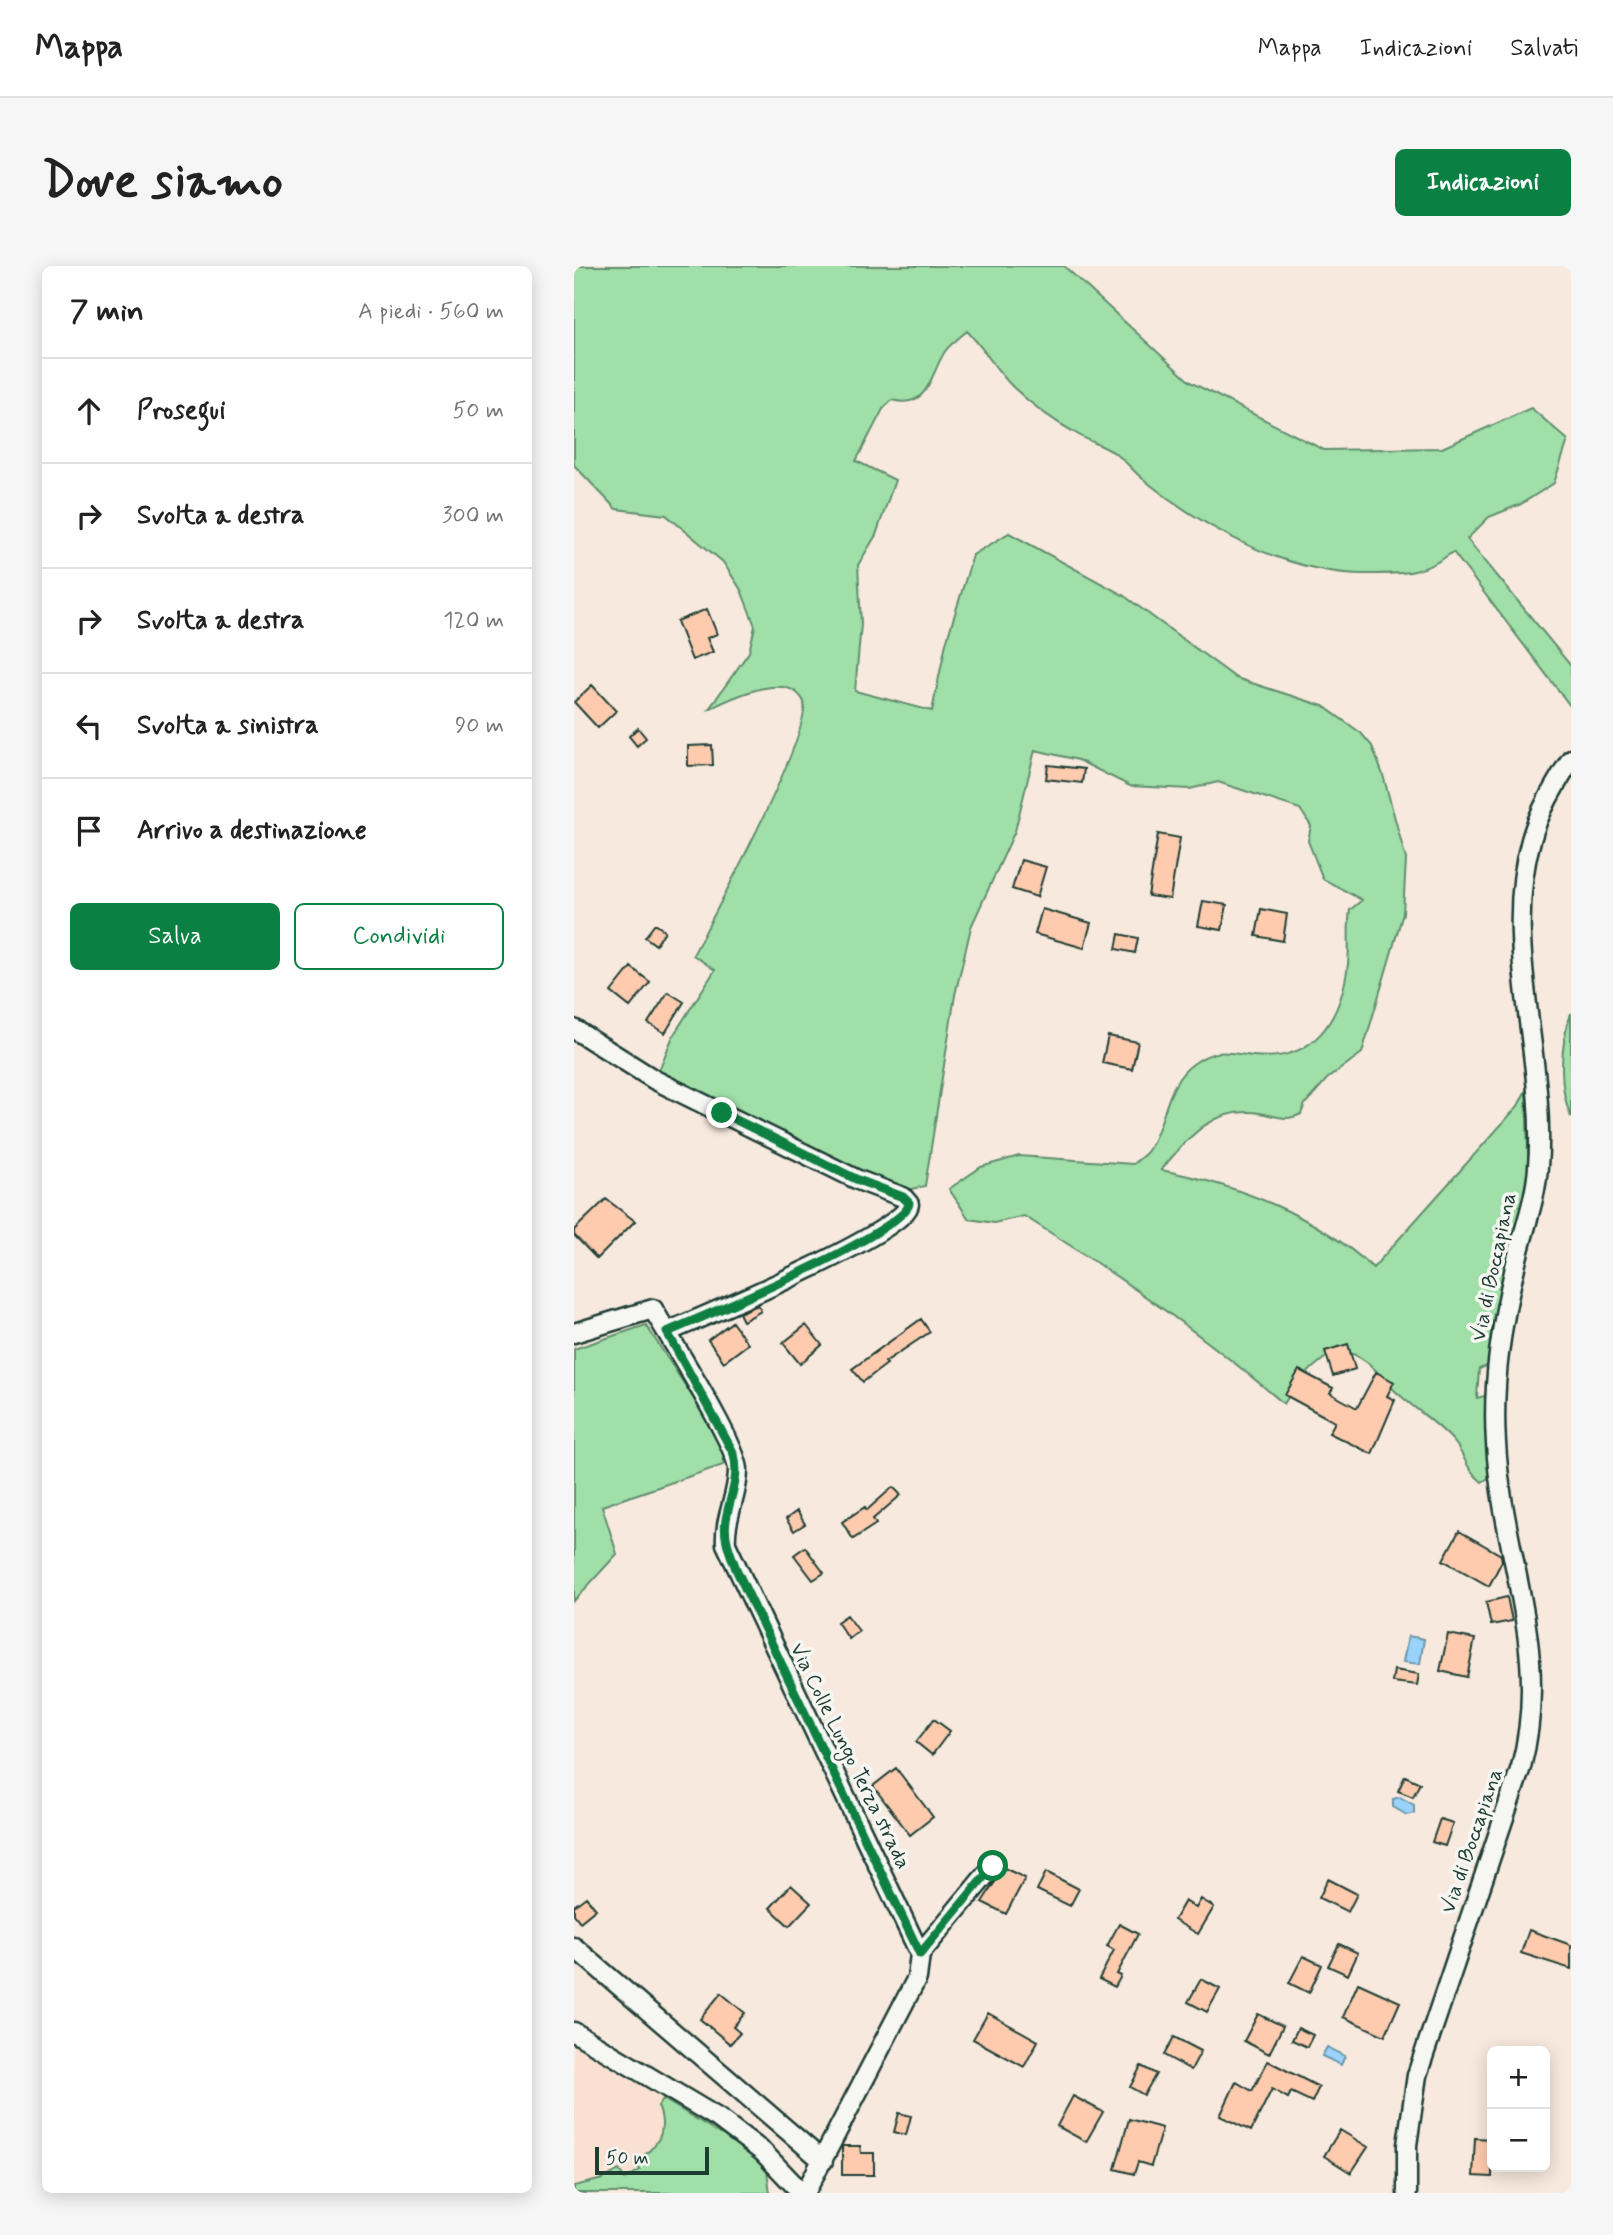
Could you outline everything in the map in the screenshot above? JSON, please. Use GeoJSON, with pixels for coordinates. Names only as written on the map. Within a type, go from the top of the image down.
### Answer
{"type":"FeatureCollection","features":[{"type":"Feature","properties":{"kind":"street","name":"Via di Boccapiana"},"geometry":{"type":"LineString","coordinates":[[1407,2193],[1407,2145],[1417,2075],[1521,1767],[1531,1717],[1533,1671],[1525,1612],[1498,1479],[1495,1398],[1503,1316],[1538,1167],[1531,1020],[1522,944],[1524,875],[1531,839],[1544,806],[1571,759]]}},
{"type":"Feature","properties":{"kind":"street"},"geometry":{"type":"LineString","coordinates":[[574,1029],[655,1080],[858,1180],[903,1197],[909,1203],[904,1215],[844,1252],[667,1332]]}},
{"type":"Feature","properties":{"kind":"street","name":"Via Colle Lungo Terza strada"},"geometry":{"type":"LineString","coordinates":[[574,1333],[653,1309],[667,1332],[734,1454],[738,1469],[736,1487],[725,1532],[736,1569],[920,1954]]}},
{"type":"Feature","properties":{"kind":"street"},"geometry":{"type":"LineString","coordinates":[[574,2032],[718,2118],[763,2152],[804,2193],[917,1978],[920,1954],[993,1866]]}},
{"type":"Feature","properties":{"kind":"street"},"geometry":{"type":"LineString","coordinates":[[574,1947],[823,2161]]}},
{"type":"Feature","properties":{"kind":"shaded area"},"geometry":{"type":"Polygon","coordinates":[[[574,2020],[677,2080],[658,2106],[663,2117],[660,2140],[653,2150],[635,2162],[640,2170],[625,2179],[619,2171],[603,2179],[574,2186],[574,2020]]]}},
{"type":"Feature","properties":{"kind":"green space"},"geometry":{"type":"Polygon","coordinates":[[[574,266],[1064,266],[1190,382],[1324,450],[1442,448],[1531,408],[1568,440],[1554,483],[1521,504],[1489,517],[1467,539],[1571,666],[1571,707],[1453,552],[1423,569],[1393,574],[1369,574],[1308,567],[1249,546],[1193,515],[1143,479],[1116,454],[1079,435],[1035,406],[1008,381],[967,331],[946,350],[922,395],[905,402],[892,400],[883,409],[856,461],[895,480],[876,535],[858,565],[861,624],[855,691],[932,711],[946,643],[973,555],[1009,533],[1123,595],[1236,678],[1323,706],[1361,733],[1372,746],[1383,775],[1406,859],[1403,913],[1362,1053],[1327,1079],[1305,1104],[1301,1114],[1285,1118],[1243,1112],[1215,1119],[1192,1136],[1161,1170],[1218,1184],[1274,1205],[1327,1232],[1373,1268],[1518,1106],[1526,1090],[1529,1184],[1493,1328],[1490,1365],[1479,1369],[1477,1398],[1488,1395],[1490,1477],[1482,1482],[1472,1472],[1449,1436],[1393,1389],[1369,1364],[1352,1353],[1339,1348],[1330,1354],[1301,1380],[1284,1404],[1190,1329],[1125,1282],[1024,1216],[994,1223],[969,1219],[949,1189],[981,1167],[1019,1156],[1133,1164],[1144,1155],[1155,1139],[1171,1093],[1184,1072],[1193,1064],[1215,1053],[1274,1056],[1293,1052],[1308,1045],[1321,1034],[1339,1003],[1344,984],[1349,957],[1350,910],[1362,900],[1323,879],[1308,841],[1311,826],[1300,809],[1218,782],[1190,789],[1130,786],[1078,760],[1035,750],[1015,831],[971,927],[955,995],[925,1186],[894,1193],[655,1080],[673,1036],[715,970],[693,955],[779,782],[803,716],[803,700],[795,691],[784,687],[771,687],[743,694],[709,709],[749,652],[755,626],[741,590],[723,562],[666,515],[616,509],[574,465],[574,266]]]}},
{"type":"Feature","properties":{"kind":"green space"},"geometry":{"type":"Polygon","coordinates":[[[1571,1013],[1571,1117],[1564,1092],[1562,1065],[1571,1013]]]}},
{"type":"Feature","properties":{"kind":"green space"},"geometry":{"type":"Polygon","coordinates":[[[646,1325],[725,1447],[723,1465],[602,1506],[617,1554],[574,1601],[574,1349],[646,1325]]]}},
{"type":"Feature","properties":{"kind":"green space"},"geometry":{"type":"Polygon","coordinates":[[[663,2099],[757,2156],[767,2171],[770,2193],[574,2193],[574,2186],[603,2179],[619,2170],[625,2179],[640,2170],[635,2162],[655,2145],[661,2132],[658,2106],[663,2099]]]}},
{"type":"Feature","properties":{"kind":"water"},"geometry":{"type":"Polygon","coordinates":[[[1408,1636],[1424,1639],[1420,1664],[1403,1662],[1408,1636]]]}},
{"type":"Feature","properties":{"kind":"water"},"geometry":{"type":"Polygon","coordinates":[[[1400,1797],[1414,1805],[1414,1813],[1407,1815],[1393,1807],[1393,1799],[1400,1797]]]}},
{"type":"Feature","properties":{"kind":"water"},"geometry":{"type":"Polygon","coordinates":[[[1327,2047],[1345,2056],[1341,2065],[1322,2056],[1327,2047]]]}},
{"type":"Feature","properties":{"kind":"building"},"geometry":{"type":"Polygon","coordinates":[[[707,609],[717,634],[707,638],[713,652],[692,660],[677,621],[707,609]]]}},
{"type":"Feature","properties":{"kind":"building"},"geometry":{"type":"Polygon","coordinates":[[[592,685],[616,711],[598,728],[574,702],[592,685]]]}},
{"type":"Feature","properties":{"kind":"building"},"geometry":{"type":"Polygon","coordinates":[[[638,728],[646,738],[637,746],[629,736],[638,728]]]}},
{"type":"Feature","properties":{"kind":"building"},"geometry":{"type":"Polygon","coordinates":[[[712,745],[713,765],[688,766],[688,746],[712,745]]]}},
{"type":"Feature","properties":{"kind":"building"},"geometry":{"type":"Polygon","coordinates":[[[1048,765],[1084,769],[1082,783],[1046,779],[1048,765]]]}},
{"type":"Feature","properties":{"kind":"building"},"geometry":{"type":"Polygon","coordinates":[[[1158,834],[1180,838],[1170,899],[1148,896],[1158,834]]]}},
{"type":"Feature","properties":{"kind":"building"},"geometry":{"type":"Polygon","coordinates":[[[1021,860],[1046,867],[1037,897],[1012,889],[1021,860]]]}},
{"type":"Feature","properties":{"kind":"building"},"geometry":{"type":"Polygon","coordinates":[[[1203,901],[1227,905],[1222,930],[1198,926],[1203,901]]]}},
{"type":"Feature","properties":{"kind":"building"},"geometry":{"type":"Polygon","coordinates":[[[1042,909],[1091,923],[1084,948],[1035,934],[1042,909]]]}},
{"type":"Feature","properties":{"kind":"building"},"geometry":{"type":"Polygon","coordinates":[[[1261,909],[1287,914],[1283,941],[1256,936],[1261,909]]]}},
{"type":"Feature","properties":{"kind":"building"},"geometry":{"type":"Polygon","coordinates":[[[655,924],[665,931],[656,945],[645,937],[655,924]]]}},
{"type":"Feature","properties":{"kind":"building"},"geometry":{"type":"Polygon","coordinates":[[[1119,934],[1138,938],[1135,953],[1116,949],[1119,934]]]}},
{"type":"Feature","properties":{"kind":"building"},"geometry":{"type":"Polygon","coordinates":[[[631,967],[650,982],[630,1007],[611,992],[631,967]]]}},
{"type":"Feature","properties":{"kind":"building"},"geometry":{"type":"Polygon","coordinates":[[[668,992],[684,1002],[665,1033],[648,1023],[668,992]]]}},
{"type":"Feature","properties":{"kind":"building"},"geometry":{"type":"Polygon","coordinates":[[[1108,1036],[1138,1042],[1132,1069],[1102,1063],[1108,1036]]]}},
{"type":"Feature","properties":{"kind":"building"},"geometry":{"type":"Polygon","coordinates":[[[606,1199],[635,1221],[597,1259],[574,1235],[574,1230],[606,1199]]]}},
{"type":"Feature","properties":{"kind":"building"},"geometry":{"type":"Polygon","coordinates":[[[758,1305],[761,1311],[743,1321],[739,1313],[758,1305]]]}},
{"type":"Feature","properties":{"kind":"building"},"geometry":{"type":"Polygon","coordinates":[[[921,1319],[930,1332],[885,1362],[887,1364],[863,1382],[852,1369],[921,1319]]]}},
{"type":"Feature","properties":{"kind":"building"},"geometry":{"type":"Polygon","coordinates":[[[732,1322],[748,1344],[724,1362],[708,1340],[732,1322]]]}},
{"type":"Feature","properties":{"kind":"building"},"geometry":{"type":"Polygon","coordinates":[[[806,1325],[822,1345],[800,1364],[783,1343],[806,1325]]]}},
{"type":"Feature","properties":{"kind":"building"},"geometry":{"type":"Polygon","coordinates":[[[1348,1344],[1355,1369],[1333,1376],[1325,1351],[1348,1344]]]}},
{"type":"Feature","properties":{"kind":"building"},"geometry":{"type":"Polygon","coordinates":[[[1299,1370],[1333,1388],[1330,1393],[1357,1408],[1376,1372],[1394,1382],[1387,1396],[1395,1400],[1372,1454],[1329,1433],[1335,1422],[1285,1395],[1299,1370]]]}},
{"type":"Feature","properties":{"kind":"building"},"geometry":{"type":"Polygon","coordinates":[[[893,1487],[901,1495],[873,1519],[876,1524],[853,1539],[842,1522],[865,1507],[867,1510],[893,1487]]]}},
{"type":"Feature","properties":{"kind":"building"},"geometry":{"type":"Polygon","coordinates":[[[797,1511],[805,1524],[794,1531],[786,1519],[797,1511]]]}},
{"type":"Feature","properties":{"kind":"building"},"geometry":{"type":"Polygon","coordinates":[[[1459,1531],[1501,1555],[1502,1561],[1489,1586],[1443,1560],[1459,1531]]]}},
{"type":"Feature","properties":{"kind":"building"},"geometry":{"type":"Polygon","coordinates":[[[805,1547],[824,1573],[813,1580],[794,1555],[805,1547]]]}},
{"type":"Feature","properties":{"kind":"building"},"geometry":{"type":"Polygon","coordinates":[[[1507,1597],[1512,1621],[1491,1625],[1486,1602],[1507,1597]]]}},
{"type":"Feature","properties":{"kind":"building"},"geometry":{"type":"Polygon","coordinates":[[[847,1615],[859,1631],[849,1639],[837,1622],[847,1615]]]}},
{"type":"Feature","properties":{"kind":"building"},"geometry":{"type":"Polygon","coordinates":[[[1448,1634],[1475,1639],[1467,1677],[1440,1671],[1448,1634]]]}},
{"type":"Feature","properties":{"kind":"building"},"geometry":{"type":"Polygon","coordinates":[[[1394,1670],[1419,1674],[1417,1685],[1392,1682],[1394,1670]]]}},
{"type":"Feature","properties":{"kind":"building"},"geometry":{"type":"Polygon","coordinates":[[[934,1719],[950,1731],[932,1755],[916,1742],[934,1719]]]}},
{"type":"Feature","properties":{"kind":"building"},"geometry":{"type":"Polygon","coordinates":[[[896,1768],[933,1817],[910,1835],[873,1786],[896,1768]]]}},
{"type":"Feature","properties":{"kind":"building"},"geometry":{"type":"Polygon","coordinates":[[[1405,1776],[1420,1783],[1413,1797],[1398,1791],[1405,1776]]]}},
{"type":"Feature","properties":{"kind":"building"},"geometry":{"type":"Polygon","coordinates":[[[1440,1819],[1453,1823],[1445,1846],[1432,1842],[1440,1819]]]}},
{"type":"Feature","properties":{"kind":"building"},"geometry":{"type":"Polygon","coordinates":[[[1004,1868],[1025,1878],[1006,1914],[982,1902],[1004,1868]]]}},
{"type":"Feature","properties":{"kind":"building"},"geometry":{"type":"Polygon","coordinates":[[[1046,1872],[1079,1889],[1070,1906],[1037,1890],[1046,1872]]]}},
{"type":"Feature","properties":{"kind":"building"},"geometry":{"type":"Polygon","coordinates":[[[1328,1879],[1357,1894],[1348,1912],[1319,1898],[1328,1879]]]}},
{"type":"Feature","properties":{"kind":"building"},"geometry":{"type":"Polygon","coordinates":[[[791,1885],[811,1903],[789,1926],[770,1908],[791,1885]]]}},
{"type":"Feature","properties":{"kind":"building"},"geometry":{"type":"Polygon","coordinates":[[[586,1897],[596,1909],[580,1922],[574,1914],[574,1906],[586,1897]]]}},
{"type":"Feature","properties":{"kind":"building"},"geometry":{"type":"Polygon","coordinates":[[[1201,1899],[1214,1907],[1198,1934],[1174,1920],[1185,1901],[1196,1908],[1201,1899]]]}},
{"type":"Feature","properties":{"kind":"building"},"geometry":{"type":"Polygon","coordinates":[[[1119,1924],[1138,1934],[1117,1974],[1121,1976],[1115,1987],[1099,1979],[1114,1950],[1107,1946],[1119,1924]]]}},
{"type":"Feature","properties":{"kind":"building"},"geometry":{"type":"Polygon","coordinates":[[[1529,1930],[1571,1945],[1571,1969],[1521,1953],[1529,1930]]]}},
{"type":"Feature","properties":{"kind":"building"},"geometry":{"type":"Polygon","coordinates":[[[1339,1944],[1358,1953],[1348,1975],[1328,1966],[1339,1944]]]}},
{"type":"Feature","properties":{"kind":"building"},"geometry":{"type":"Polygon","coordinates":[[[1303,1956],[1322,1965],[1309,1993],[1289,1983],[1303,1956]]]}},
{"type":"Feature","properties":{"kind":"building"},"geometry":{"type":"Polygon","coordinates":[[[1201,1979],[1220,1989],[1207,2012],[1188,2002],[1201,1979]]]}},
{"type":"Feature","properties":{"kind":"building"},"geometry":{"type":"Polygon","coordinates":[[[1358,1983],[1400,2002],[1385,2036],[1343,2017],[1358,1983]]]}},
{"type":"Feature","properties":{"kind":"building"},"geometry":{"type":"Polygon","coordinates":[[[721,1993],[745,2013],[733,2027],[740,2033],[730,2044],[700,2019],[721,1993]]]}},
{"type":"Feature","properties":{"kind":"building"},"geometry":{"type":"Polygon","coordinates":[[[988,2013],[1038,2041],[1024,2067],[973,2039],[988,2013]]]}},
{"type":"Feature","properties":{"kind":"building"},"geometry":{"type":"Polygon","coordinates":[[[1258,2014],[1283,2026],[1269,2054],[1244,2041],[1258,2014]]]}},
{"type":"Feature","properties":{"kind":"building"},"geometry":{"type":"Polygon","coordinates":[[[1298,2028],[1313,2035],[1307,2047],[1292,2040],[1298,2028]]]}},
{"type":"Feature","properties":{"kind":"building"},"geometry":{"type":"Polygon","coordinates":[[[1174,2037],[1201,2051],[1191,2070],[1164,2055],[1174,2037]]]}},
{"type":"Feature","properties":{"kind":"building"},"geometry":{"type":"Polygon","coordinates":[[[1268,2061],[1319,2087],[1312,2102],[1291,2092],[1288,2098],[1272,2089],[1251,2131],[1220,2116],[1236,2082],[1252,2091],[1268,2061]]]}},
{"type":"Feature","properties":{"kind":"building"},"geometry":{"type":"Polygon","coordinates":[[[1141,2066],[1156,2074],[1144,2095],[1130,2087],[1141,2066]]]}},
{"type":"Feature","properties":{"kind":"building"},"geometry":{"type":"Polygon","coordinates":[[[1073,2096],[1103,2112],[1086,2142],[1057,2126],[1073,2096]]]}},
{"type":"Feature","properties":{"kind":"building"},"geometry":{"type":"Polygon","coordinates":[[[899,2113],[911,2116],[906,2135],[894,2132],[899,2113]]]}},
{"type":"Feature","properties":{"kind":"building"},"geometry":{"type":"Polygon","coordinates":[[[1129,2119],[1162,2128],[1151,2166],[1138,2162],[1134,2174],[1115,2169],[1129,2119]]]}},
{"type":"Feature","properties":{"kind":"building"},"geometry":{"type":"Polygon","coordinates":[[[1340,2130],[1368,2147],[1351,2173],[1324,2156],[1340,2130]]]}},
{"type":"Feature","properties":{"kind":"building"},"geometry":{"type":"Polygon","coordinates":[[[1475,2138],[1487,2139],[1487,2172],[1492,2172],[1492,2177],[1473,2176],[1475,2138]]]}},
{"type":"Feature","properties":{"kind":"building"},"geometry":{"type":"Polygon","coordinates":[[[842,2146],[860,2146],[861,2153],[874,2153],[874,2175],[842,2175],[842,2146]]]}},
{"type":"Feature","properties":{"kind":"route"},"geometry":{"type":"LineString","coordinates":[[722,1113],[858,1180],[903,1197],[909,1203],[904,1215],[844,1252],[667,1332],[734,1454],[738,1469],[736,1487],[725,1532],[726,1544],[736,1569],[920,1954],[993,1866]]}}]}
